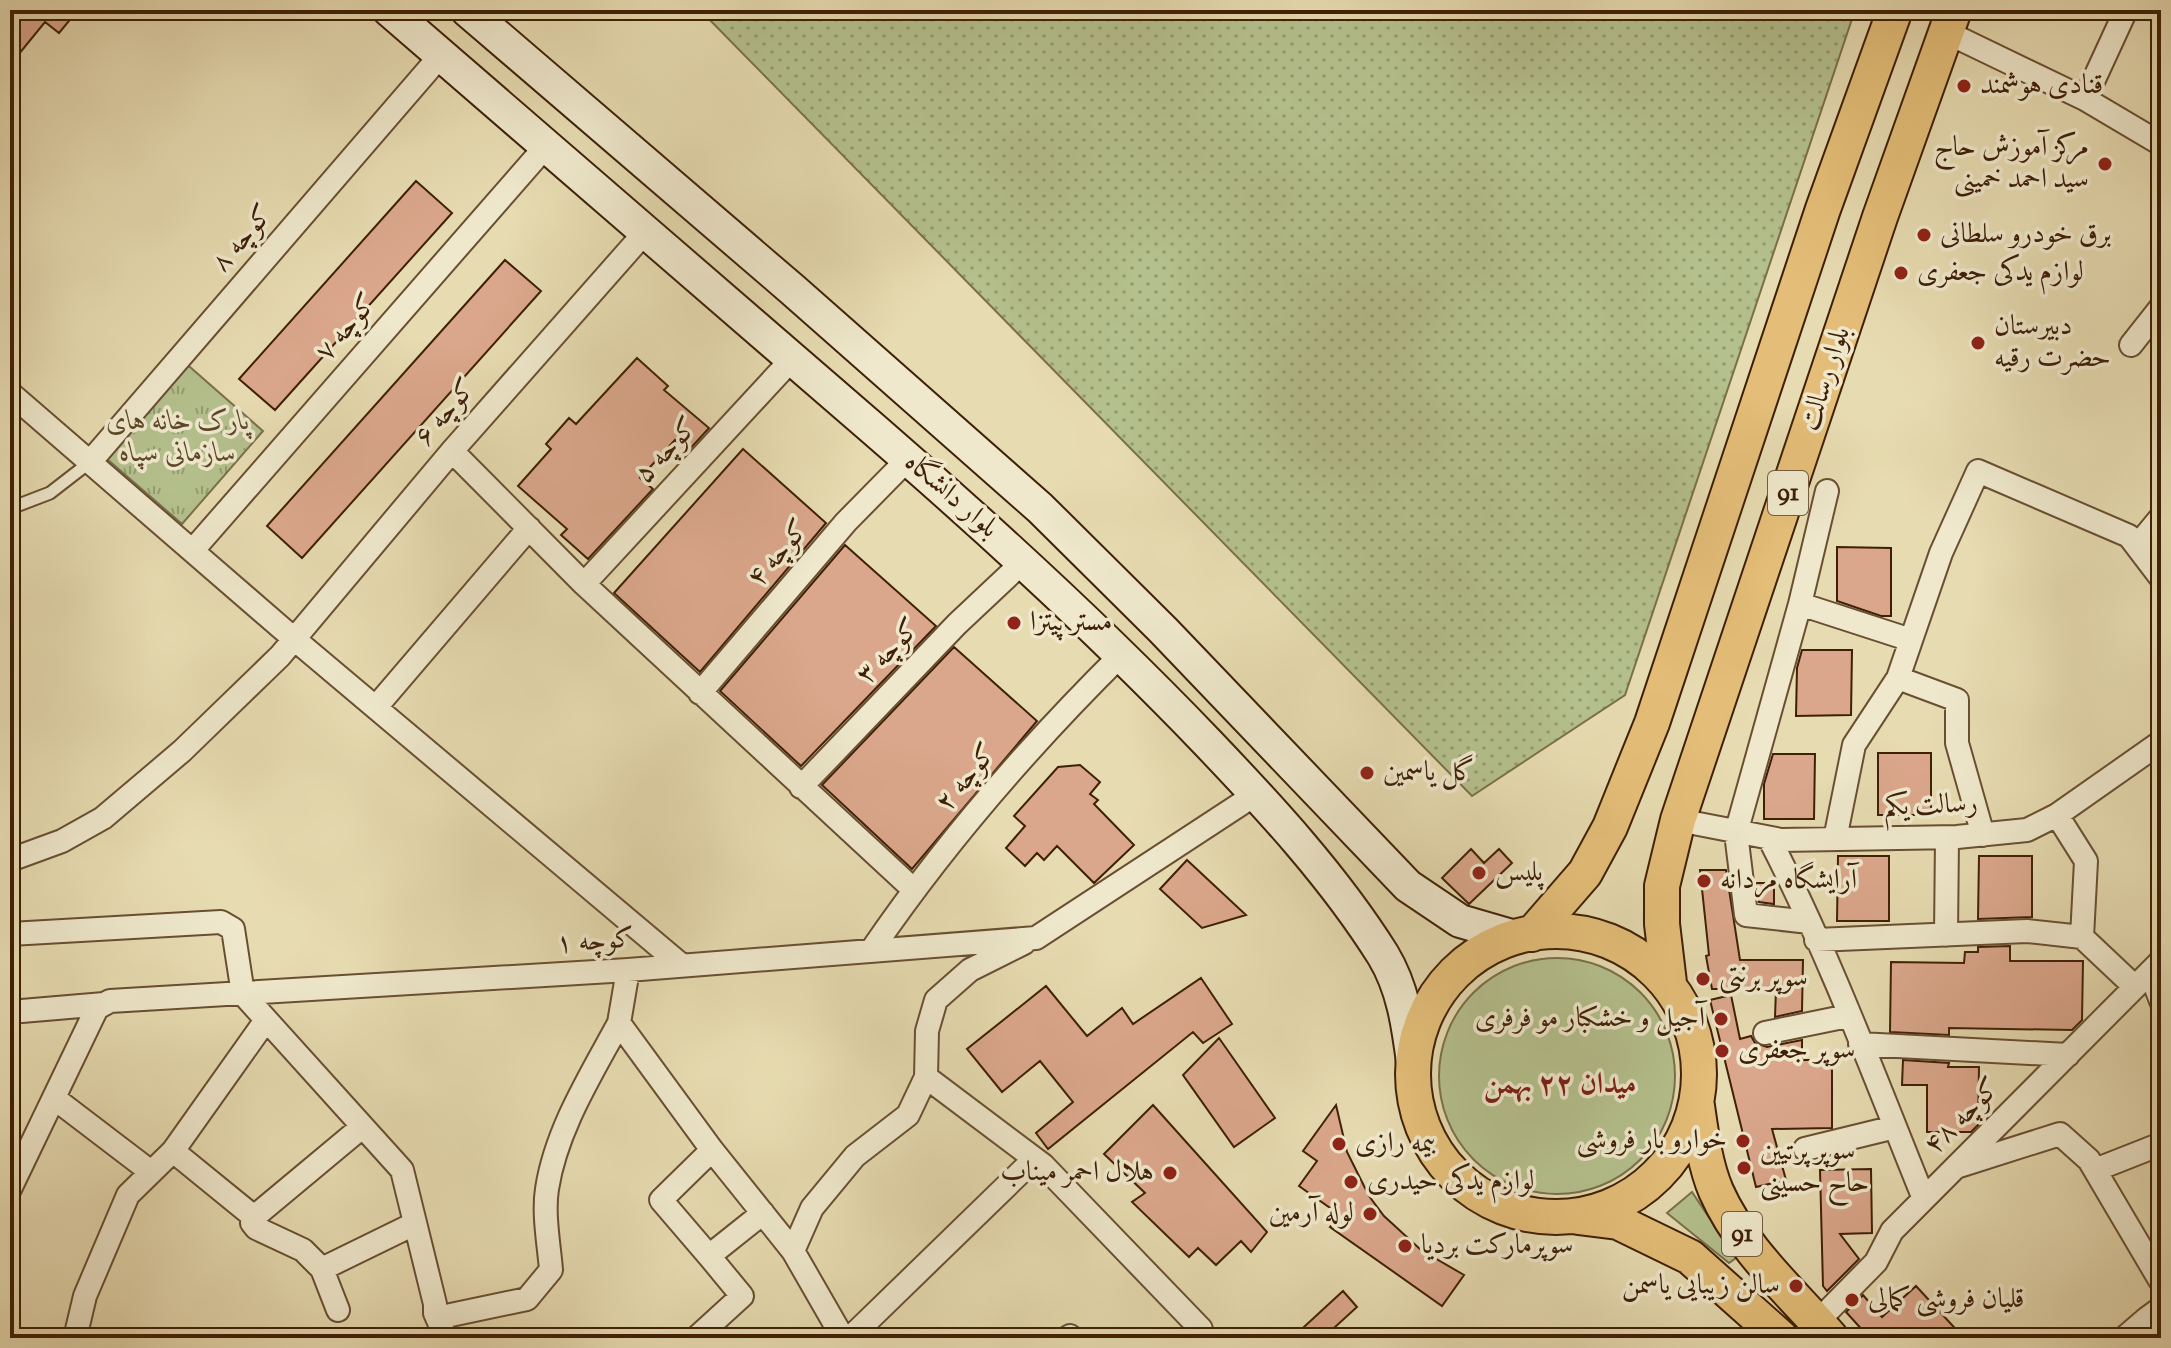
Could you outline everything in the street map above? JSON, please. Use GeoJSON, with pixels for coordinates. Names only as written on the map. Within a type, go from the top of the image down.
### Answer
{"type":"FeatureCollection","features":[{"type":"Feature","properties":{"kind":"main road","name":"بلوار دانشگاه"},"geometry":{"type":"LineString","coordinates":[[389,10],[647,230],[908,459],[1024,561],[1122,654],[1256,794],[1333,884],[1385,958],[1405,1005],[1413,1062]]}},
{"type":"Feature","properties":{"kind":"main road","name":"بلوار دانشگاه"},"geometry":{"type":"LineString","coordinates":[[467,10],[1040,508],[1174,641],[1408,886],[1460,921],[1524,935]]}},
{"type":"Feature","properties":{"kind":"main road","name":"بلوار رسالت"},"geometry":{"type":"LineString","coordinates":[[1524,935],[1585,873],[1610,827],[1652,723],[1823,209],[1895,10]]}},
{"type":"Feature","properties":{"kind":"main road","name":"بلوار رسالت"},"geometry":{"type":"LineString","coordinates":[[1669,983],[1662,924],[1662,886],[1678,820],[1880,217],[1950,21]]}},
{"type":"Feature","properties":{"kind":"main road"},"geometry":{"type":"LineString","coordinates":[[793,358],[828,321]]}},
{"type":"Feature","properties":{"kind":"main road","name":"91"},"geometry":{"type":"LineString","coordinates":[[1781,1338],[1690,1257],[1618,1222],[1532,1215],[1492,1204],[1457,1178],[1431,1144],[1416,1105],[1413,1062],[1422,1020],[1444,984],[1473,955],[1524,935],[1558,929],[1598,935],[1639,955],[1669,983],[1690,1022],[1701,1065],[1697,1106],[1702,1140],[1716,1191],[1736,1226],[1776,1280],[1824,1330]]}},
{"type":"Feature","properties":{"kind":"main road","name":"91"},"geometry":{"type":"LineString","coordinates":[[1574,1217],[1617,1203],[1655,1181],[1680,1148],[1697,1106]]}},
{"type":"Feature","properties":{"kind":"street"},"geometry":{"type":"LineString","coordinates":[[2085,99],[2126,10]]}},
{"type":"Feature","properties":{"kind":"street"},"geometry":{"type":"LineString","coordinates":[[1950,21],[2161,144]]}},
{"type":"Feature","properties":{"kind":"street","name":"کوچه ۸"},"geometry":{"type":"LineString","coordinates":[[90,462],[441,55]]}},
{"type":"Feature","properties":{"kind":"street","name":"کوچه ۷"},"geometry":{"type":"LineString","coordinates":[[193,550],[546,146]]}},
{"type":"Feature","properties":{"kind":"street","name":"کوچه ۶"},"geometry":{"type":"LineString","coordinates":[[10,860],[62,841],[103,818],[194,740],[280,656],[452,451],[647,230]]}},
{"type":"Feature","properties":{"kind":"street"},"geometry":{"type":"LineString","coordinates":[[2131,345],[2161,307]]}},
{"type":"Feature","properties":{"kind":"street","name":"کوچه ۵"},"geometry":{"type":"LineString","coordinates":[[584,584],[793,358]]}},
{"type":"Feature","properties":{"kind":"street"},"geometry":{"type":"LineString","coordinates":[[10,393],[293,638],[680,964]]}},
{"type":"Feature","properties":{"kind":"street"},"geometry":{"type":"LineString","coordinates":[[452,451],[584,584],[913,889]]}},
{"type":"Feature","properties":{"kind":"street","name":"کوچه ۴"},"geometry":{"type":"LineString","coordinates":[[700,693],[846,522],[908,459]]}},
{"type":"Feature","properties":{"kind":"street"},"geometry":{"type":"LineString","coordinates":[[1835,839],[1854,745],[1898,678],[1941,553],[1978,471],[2129,536],[2161,578]]}},
{"type":"Feature","properties":{"kind":"street"},"geometry":{"type":"LineString","coordinates":[[1827,491],[1800,604],[1736,833],[1746,915],[1812,931],[1946,935],[2027,931],[2082,937],[2149,973],[2161,1001]]}},
{"type":"Feature","properties":{"kind":"street"},"geometry":{"type":"LineString","coordinates":[[2137,546],[2161,517]]}},
{"type":"Feature","properties":{"kind":"street"},"geometry":{"type":"LineString","coordinates":[[376,707],[529,528]]}},
{"type":"Feature","properties":{"kind":"street","name":"کوچه ۳"},"geometry":{"type":"LineString","coordinates":[[801,787],[957,624],[1024,561]]}},
{"type":"Feature","properties":{"kind":"street"},"geometry":{"type":"LineString","coordinates":[[1800,604],[1911,640]]}},
{"type":"Feature","properties":{"kind":"street","name":"کوچه ۲"},"geometry":{"type":"LineString","coordinates":[[871,951],[913,889],[1058,717],[1122,654]]}},
{"type":"Feature","properties":{"kind":"street"},"geometry":{"type":"LineString","coordinates":[[1898,678],[1957,700],[1957,743],[1983,835]]}},
{"type":"Feature","properties":{"kind":"street","name":"رسالت یکم"},"geometry":{"type":"LineString","coordinates":[[1678,820],[1769,838],[1947,838],[2027,830],[2057,815],[2161,742]]}},
{"type":"Feature","properties":{"kind":"street","name":"کوچه ۱"},"geometry":{"type":"LineString","coordinates":[[10,1012],[110,1001],[628,970],[1036,938],[1256,794]]}},
{"type":"Feature","properties":{"kind":"street"},"geometry":{"type":"LineString","coordinates":[[2057,815],[2086,861],[2082,937]]}},
{"type":"Feature","properties":{"kind":"street"},"geometry":{"type":"LineString","coordinates":[[1769,838],[1812,931],[1924,1199]]}},
{"type":"Feature","properties":{"kind":"street"},"geometry":{"type":"LineString","coordinates":[[1946,935],[1947,838]]}},
{"type":"Feature","properties":{"kind":"street"},"geometry":{"type":"LineString","coordinates":[[10,934],[221,922],[233,929],[243,994],[402,1170],[435,1313],[446,1338]]}},
{"type":"Feature","properties":{"kind":"street"},"geometry":{"type":"LineString","coordinates":[[793,1251],[812,1208],[855,1156],[908,1115],[926,1077],[927,1031],[936,1000],[970,970],[1036,938]]}},
{"type":"Feature","properties":{"kind":"street"},"geometry":{"type":"LineString","coordinates":[[435,1313],[446,1316],[527,1299],[551,1270],[547,1190],[557,1152],[585,1087],[619,1023],[628,970]]}},
{"type":"Feature","properties":{"kind":"street","name":"کوچه ۴۸"},"geometry":{"type":"LineString","coordinates":[[1824,1330],[1876,1262],[1892,1231],[2149,973]]}},
{"type":"Feature","properties":{"kind":"street"},"geometry":{"type":"LineString","coordinates":[[10,1189],[97,1008],[104,1004]]}},
{"type":"Feature","properties":{"kind":"street"},"geometry":{"type":"LineString","coordinates":[[1765,1033],[1848,1016]]}},
{"type":"Feature","properties":{"kind":"street"},"geometry":{"type":"LineString","coordinates":[[81,1336],[85,1296],[128,1195],[173,1151],[266,1020]]}},
{"type":"Feature","properties":{"kind":"street"},"geometry":{"type":"LineString","coordinates":[[619,1023],[712,1150],[793,1251],[843,1338]]}},
{"type":"Feature","properties":{"kind":"street"},"geometry":{"type":"LineString","coordinates":[[1860,1044],[2068,1055]]}},
{"type":"Feature","properties":{"kind":"street"},"geometry":{"type":"LineString","coordinates":[[926,1077],[1043,1165],[1201,1329],[1202,1338]]}},
{"type":"Feature","properties":{"kind":"street"},"geometry":{"type":"LineString","coordinates":[[54,1098],[151,1172]]}},
{"type":"Feature","properties":{"kind":"street"},"geometry":{"type":"LineString","coordinates":[[338,1310],[322,1269],[303,1250],[256,1228],[252,1223],[254,1217],[362,1127]]}},
{"type":"Feature","properties":{"kind":"street"},"geometry":{"type":"LineString","coordinates":[[1805,1149],[1895,1127]]}},
{"type":"Feature","properties":{"kind":"street"},"geometry":{"type":"LineString","coordinates":[[1956,1167],[2060,1134],[2089,1160],[2161,1282]]}},
{"type":"Feature","properties":{"kind":"street"},"geometry":{"type":"LineString","coordinates":[[2095,1170],[2161,1144]]}},
{"type":"Feature","properties":{"kind":"street"},"geometry":{"type":"LineString","coordinates":[[696,1338],[742,1296],[661,1200],[712,1150]]}},
{"type":"Feature","properties":{"kind":"street"},"geometry":{"type":"LineString","coordinates":[[173,1151],[254,1217]]}},
{"type":"Feature","properties":{"kind":"street"},"geometry":{"type":"LineString","coordinates":[[850,1338],[1025,1168],[1036,1163],[1043,1165]]}},
{"type":"Feature","properties":{"kind":"street"},"geometry":{"type":"LineString","coordinates":[[709,1256],[763,1213]]}},
{"type":"Feature","properties":{"kind":"street"},"geometry":{"type":"LineString","coordinates":[[322,1269],[414,1224]]}},
{"type":"Feature","properties":{"kind":"street"},"geometry":{"type":"LineString","coordinates":[[2124,1338],[2153,1322]]}},
{"type":"Feature","properties":{"kind":"lane"},"geometry":{"type":"LineString","coordinates":[[10,509],[50,493],[90,462]]}},
{"type":"Feature","properties":{"kind":"lane"},"geometry":{"type":"LineString","coordinates":[[10,497],[16,504],[10,509]]}},
{"type":"Feature","properties":{"kind":"green space"},"geometry":{"type":"Polygon","coordinates":[[[700,10],[1855,10],[1625,695],[1472,796],[700,10]]]}},
{"type":"Feature","properties":{"kind":"green space","name":"پارک خانه های سازمانی سپاه"},"geometry":{"type":"Polygon","coordinates":[[[174,353],[263,431],[182,524],[92,446],[174,353]]]}},
{"type":"Feature","properties":{"kind":"green space"},"geometry":{"type":"Polygon","coordinates":[[[1557,958],[1580,960],[1602,967],[1641,992],[1666,1031],[1673,1053],[1673,1099],[1666,1121],[1641,1160],[1602,1185],[1580,1192],[1557,1194],[1534,1192],[1512,1185],[1473,1160],[1448,1121],[1441,1099],[1439,1076],[1441,1053],[1448,1031],[1473,992],[1512,967],[1534,960],[1557,958]]]}},
{"type":"Feature","properties":{"kind":"green space"},"geometry":{"type":"Polygon","coordinates":[[[1692,1192],[1736,1258],[1729,1263],[1667,1213],[1692,1192]]]}},
{"type":"Feature","properties":{"kind":"building"},"geometry":{"type":"Polygon","coordinates":[[[10,10],[78,10],[59,33],[45,22],[10,65],[10,10]]]}},
{"type":"Feature","properties":{"kind":"building"},"geometry":{"type":"Polygon","coordinates":[[[416,181],[452,213],[275,410],[239,379],[416,181]]]}},
{"type":"Feature","properties":{"kind":"building"},"geometry":{"type":"Polygon","coordinates":[[[505,260],[541,291],[302,558],[267,526],[505,260]]]}},
{"type":"Feature","properties":{"kind":"building"},"geometry":{"type":"Polygon","coordinates":[[[637,358],[668,386],[664,390],[709,428],[688,451],[675,440],[640,478],[653,489],[588,559],[561,535],[567,529],[518,486],[551,449],[546,444],[569,418],[576,424],[637,358]]]}},
{"type":"Feature","properties":{"kind":"building"},"geometry":{"type":"Polygon","coordinates":[[[743,449],[826,523],[700,672],[614,593],[743,449]]]}},
{"type":"Feature","properties":{"kind":"building"},"geometry":{"type":"Polygon","coordinates":[[[845,545],[936,626],[801,766],[720,691],[845,545]]]}},
{"type":"Feature","properties":{"kind":"building"},"geometry":{"type":"Polygon","coordinates":[[[1837,547],[1891,548],[1891,616],[1881,616],[1837,601],[1837,547]]]}},
{"type":"Feature","properties":{"kind":"building"},"geometry":{"type":"Polygon","coordinates":[[[954,647],[1037,721],[912,869],[822,785],[954,647]]]}},
{"type":"Feature","properties":{"kind":"building"},"geometry":{"type":"Polygon","coordinates":[[[1802,650],[1852,650],[1851,715],[1796,716],[1797,668],[1802,650]]]}},
{"type":"Feature","properties":{"kind":"building"},"geometry":{"type":"Polygon","coordinates":[[[1878,753],[1931,753],[1931,815],[1878,815],[1878,753]]]}},
{"type":"Feature","properties":{"kind":"building"},"geometry":{"type":"Polygon","coordinates":[[[1773,754],[1815,754],[1814,819],[1764,819],[1764,784],[1773,754]]]}},
{"type":"Feature","properties":{"kind":"building"},"geometry":{"type":"Polygon","coordinates":[[[1080,765],[1100,782],[1090,794],[1098,800],[1094,804],[1134,845],[1094,883],[1057,846],[1044,860],[1037,853],[1025,866],[1006,848],[1025,826],[1014,816],[1058,767],[1080,765]]]}},
{"type":"Feature","properties":{"kind":"building"},"geometry":{"type":"Polygon","coordinates":[[[1471,849],[1484,863],[1499,849],[1512,863],[1469,904],[1442,878],[1471,849]]]}},
{"type":"Feature","properties":{"kind":"building"},"geometry":{"type":"Polygon","coordinates":[[[1838,856],[1889,856],[1889,921],[1837,921],[1838,856]]]}},
{"type":"Feature","properties":{"kind":"building"},"geometry":{"type":"Polygon","coordinates":[[[1979,856],[2032,856],[2032,917],[1978,919],[1979,856]]]}},
{"type":"Feature","properties":{"kind":"building"},"geometry":{"type":"Polygon","coordinates":[[[1187,860],[1246,915],[1202,928],[1160,889],[1187,860]]]}},
{"type":"Feature","properties":{"kind":"building"},"geometry":{"type":"Polygon","coordinates":[[[1700,870],[1726,870],[1740,960],[1803,960],[1802,1011],[1775,1017],[1776,989],[1712,989],[1706,956],[1709,955],[1700,870]]]}},
{"type":"Feature","properties":{"kind":"building"},"geometry":{"type":"Polygon","coordinates":[[[1756,883],[1774,883],[1774,904],[1759,902],[1756,883]]]}},
{"type":"Feature","properties":{"kind":"building"},"geometry":{"type":"Polygon","coordinates":[[[2010,946],[2010,961],[2083,961],[2082,1020],[2072,1030],[1949,1028],[1949,1035],[1890,1032],[1891,962],[1964,963],[1965,952],[1978,952],[1978,947],[2010,946]]]}},
{"type":"Feature","properties":{"kind":"building"},"geometry":{"type":"Polygon","coordinates":[[[1201,978],[1232,1024],[1203,1043],[1193,1032],[1048,1149],[1036,1133],[1073,1102],[1040,1061],[1002,1092],[967,1049],[1046,986],[1087,1036],[1122,1008],[1133,1024],[1201,978]]]}},
{"type":"Feature","properties":{"kind":"building"},"geometry":{"type":"Polygon","coordinates":[[[1731,995],[1740,1039],[1751,1036],[1755,1043],[1767,1047],[1802,1040],[1802,1060],[1832,1060],[1832,1128],[1772,1129],[1786,1180],[1756,1187],[1710,1000],[1731,995]]]}},
{"type":"Feature","properties":{"kind":"building"},"geometry":{"type":"Polygon","coordinates":[[[1219,1038],[1275,1118],[1234,1147],[1183,1075],[1219,1038]]]}},
{"type":"Feature","properties":{"kind":"building"},"geometry":{"type":"Polygon","coordinates":[[[1903,1060],[1949,1063],[1948,1067],[1979,1067],[1978,1125],[1971,1132],[1927,1132],[1927,1085],[1902,1085],[1903,1060]]]}},
{"type":"Feature","properties":{"kind":"building","name":"هلال احمر میناب"},"geometry":{"type":"Polygon","coordinates":[[[1153,1105],[1267,1232],[1251,1252],[1241,1241],[1216,1265],[1198,1248],[1189,1257],[1132,1202],[1145,1193],[1104,1154],[1153,1105]]]}},
{"type":"Feature","properties":{"kind":"building"},"geometry":{"type":"Polygon","coordinates":[[[1336,1105],[1347,1152],[1369,1196],[1384,1216],[1421,1250],[1464,1275],[1442,1306],[1330,1227],[1340,1215],[1299,1186],[1317,1161],[1303,1151],[1336,1105]]]}},
{"type":"Feature","properties":{"kind":"building"},"geometry":{"type":"Polygon","coordinates":[[[1871,1169],[1872,1233],[1840,1234],[1859,1259],[1827,1291],[1823,1286],[1820,1170],[1871,1169]]]}},
{"type":"Feature","properties":{"kind":"building"},"geometry":{"type":"Polygon","coordinates":[[[1916,1286],[1964,1338],[1859,1338],[1865,1333],[1846,1312],[1863,1295],[1882,1317],[1916,1286]]]}},
{"type":"Feature","properties":{"kind":"building"},"geometry":{"type":"Polygon","coordinates":[[[1343,1291],[1357,1307],[1323,1338],[1292,1338],[1343,1291]]]}},
{"type":"Feature","properties":{"kind":"place","name":"قنادی هوشمند"},"geometry":{"type":"Point","coordinates":[1964,86]}},
{"type":"Feature","properties":{"kind":"place","name":"مرکز آموزش حاج سید احمد خمینی"},"geometry":{"type":"Point","coordinates":[2105,164]}},
{"type":"Feature","properties":{"kind":"place","name":"برق خودرو سلطانی"},"geometry":{"type":"Point","coordinates":[1924,235]}},
{"type":"Feature","properties":{"kind":"place","name":"لوازم یدکی جعفری"},"geometry":{"type":"Point","coordinates":[1901,273]}},
{"type":"Feature","properties":{"kind":"place","name":"دبیرستان حضرت رقیه"},"geometry":{"type":"Point","coordinates":[1978,343]}},
{"type":"Feature","properties":{"kind":"place","name":"مستر پیتزا"},"geometry":{"type":"Point","coordinates":[1014,623]}},
{"type":"Feature","properties":{"kind":"place","name":"گل یاسمین"},"geometry":{"type":"Point","coordinates":[1367,773]}},
{"type":"Feature","properties":{"kind":"place","name":"پلیس"},"geometry":{"type":"Point","coordinates":[1479,873]}},
{"type":"Feature","properties":{"kind":"place","name":"آرایشگاه مردانه"},"geometry":{"type":"Point","coordinates":[1704,881]}},
{"type":"Feature","properties":{"kind":"place","name":"سوپر برنتی"},"geometry":{"type":"Point","coordinates":[1703,979]}},
{"type":"Feature","properties":{"kind":"place","name":"آجیل و خشکبار مو فرفری"},"geometry":{"type":"Point","coordinates":[1721,1019]}},
{"type":"Feature","properties":{"kind":"place","name":"سوپر جعفری"},"geometry":{"type":"Point","coordinates":[1722,1051]}},
{"type":"Feature","properties":{"kind":"place","name":"خوارو بار فروشی"},"geometry":{"type":"Point","coordinates":[1743,1141]}},
{"type":"Feature","properties":{"kind":"place","name":"بیمه رازی"},"geometry":{"type":"Point","coordinates":[1339,1144]}},
{"type":"Feature","properties":{"kind":"place","name":"سوپر پرتیین حاح حسینی"},"geometry":{"type":"Point","coordinates":[1744,1168]}},
{"type":"Feature","properties":{"kind":"place","name":"هلال احمر میناب"},"geometry":{"type":"Point","coordinates":[1170,1173]}},
{"type":"Feature","properties":{"kind":"place","name":"لوازم یدکی حیدری"},"geometry":{"type":"Point","coordinates":[1351,1182]}},
{"type":"Feature","properties":{"kind":"place","name":"لوله آرمین"},"geometry":{"type":"Point","coordinates":[1370,1214]}},
{"type":"Feature","properties":{"kind":"place","name":"سوپرمارکت بردیا"},"geometry":{"type":"Point","coordinates":[1405,1246]}},
{"type":"Feature","properties":{"kind":"place","name":"سالن زیبایی یاسمن"},"geometry":{"type":"Point","coordinates":[1796,1286]}},
{"type":"Feature","properties":{"kind":"place","name":"قلیان فروشی کمالی"},"geometry":{"type":"Point","coordinates":[1852,1300]}},
{"type":"Feature","properties":{"kind":"district","name":"میدان ۲۲ بهمن"},"geometry":{"type":"Point","coordinates":[1560,1085]}}]}
